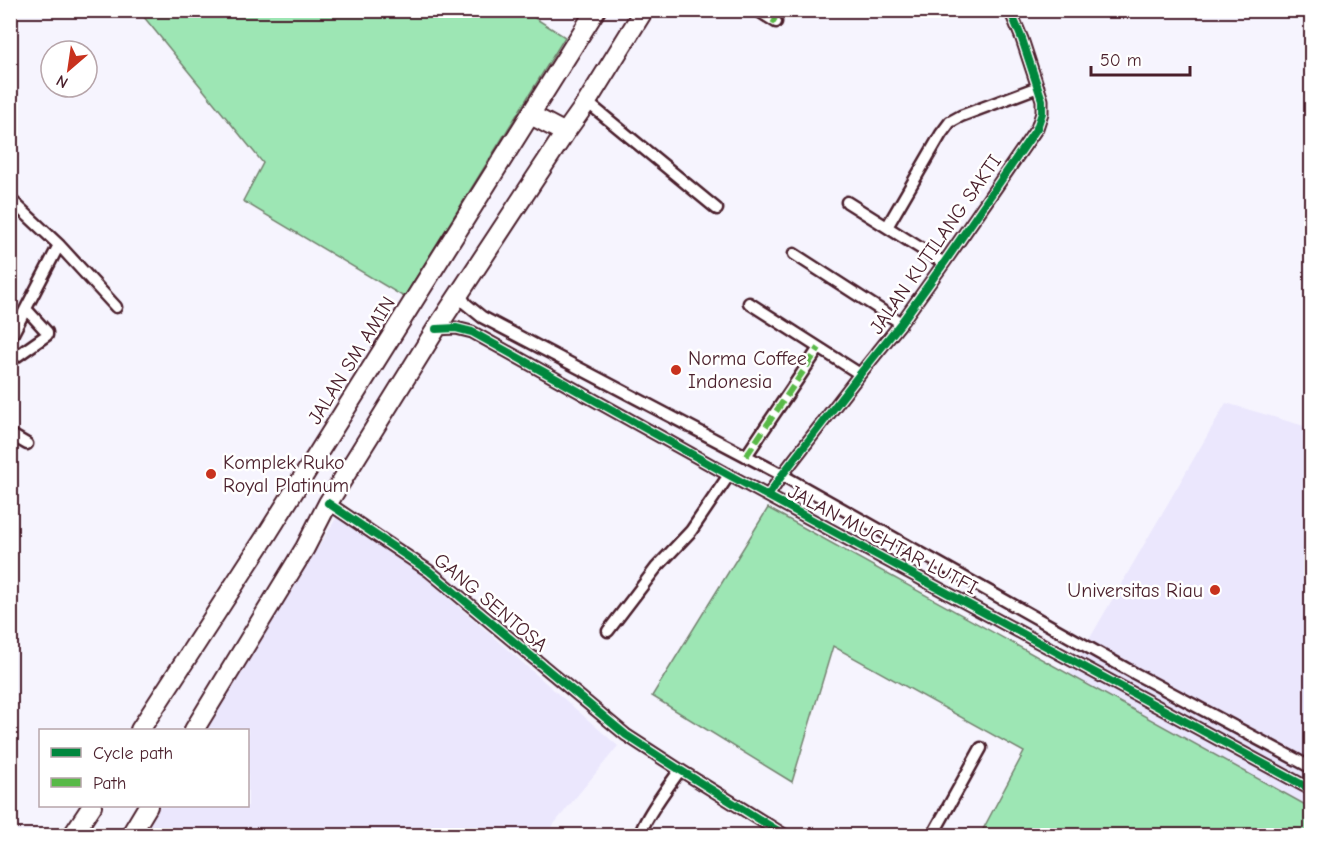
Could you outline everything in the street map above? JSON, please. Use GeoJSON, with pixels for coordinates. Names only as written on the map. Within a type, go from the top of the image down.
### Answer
{"type":"FeatureCollection","features":[{"type":"Feature","properties":{"kind":"main road","name":"JALAN SM AMIN"},"geometry":{"type":"LineString","coordinates":[[141,729],[266,536],[596,10]]}},
{"type":"Feature","properties":{"kind":"main road"},"geometry":{"type":"LineString","coordinates":[[195,729],[305,548],[328,503],[436,328],[587,102],[644,10]]}},
{"type":"Feature","properties":{"kind":"main road"},"geometry":{"type":"LineString","coordinates":[[531,115],[565,133]]}},
{"type":"Feature","properties":{"kind":"main road"},"geometry":{"type":"LineString","coordinates":[[72,836],[91,807]]}},
{"type":"Feature","properties":{"kind":"main road"},"geometry":{"type":"LineString","coordinates":[[130,836],[147,807]]}},
{"type":"Feature","properties":{"kind":"street"},"geometry":{"type":"LineString","coordinates":[[757,10],[776,22]]}},
{"type":"Feature","properties":{"kind":"street","name":"JALAN KUTILANG SAKTI"},"geometry":{"type":"LineString","coordinates":[[768,496],[901,323],[1037,128],[1042,113],[1042,100],[1010,10]]}},
{"type":"Feature","properties":{"kind":"street"},"geometry":{"type":"LineString","coordinates":[[887,227],[950,122],[1038,87]]}},
{"type":"Feature","properties":{"kind":"street"},"geometry":{"type":"LineString","coordinates":[[587,102],[717,209]]}},
{"type":"Feature","properties":{"kind":"street"},"geometry":{"type":"LineString","coordinates":[[10,199],[59,245],[116,308]]}},
{"type":"Feature","properties":{"kind":"street"},"geometry":{"type":"LineString","coordinates":[[847,202],[944,263]]}},
{"type":"Feature","properties":{"kind":"street"},"geometry":{"type":"LineString","coordinates":[[10,339],[59,245]]}},
{"type":"Feature","properties":{"kind":"street"},"geometry":{"type":"LineString","coordinates":[[794,254],[901,323]]}},
{"type":"Feature","properties":{"kind":"street","name":"JALAN MUCHTAR LUTFI"},"geometry":{"type":"LineString","coordinates":[[459,293],[466,304],[483,317],[782,475],[1124,667],[1311,768]]}},
{"type":"Feature","properties":{"kind":"street"},"geometry":{"type":"LineString","coordinates":[[749,303],[860,374]]}},
{"type":"Feature","properties":{"kind":"street"},"geometry":{"type":"LineString","coordinates":[[10,361],[47,336],[47,332],[26,309]]}},
{"type":"Feature","properties":{"kind":"street","name":"JALAN MUCHTAR LUTFI"},"geometry":{"type":"LineString","coordinates":[[436,328],[456,328],[472,332],[729,475],[1311,790]]}},
{"type":"Feature","properties":{"kind":"street"},"geometry":{"type":"LineString","coordinates":[[746,456],[819,348]]}},
{"type":"Feature","properties":{"kind":"street"},"geometry":{"type":"LineString","coordinates":[[10,434],[27,444]]}},
{"type":"Feature","properties":{"kind":"street"},"geometry":{"type":"LineString","coordinates":[[608,631],[656,568],[692,531],[729,475]]}},
{"type":"Feature","properties":{"kind":"street","name":"GANG SENTOSA"},"geometry":{"type":"LineString","coordinates":[[328,503],[429,571],[626,735],[786,836]]}},
{"type":"Feature","properties":{"kind":"street"},"geometry":{"type":"LineString","coordinates":[[932,836],[981,748]]}},
{"type":"Feature","properties":{"kind":"street"},"geometry":{"type":"LineString","coordinates":[[640,836],[645,823],[680,770]]}},
{"type":"Feature","properties":{"kind":"shaded area","name":"Universitas Riau"},"geometry":{"type":"Polygon","coordinates":[[[1226,403],[1311,428],[1311,835],[980,836],[1024,752],[1226,403]]]}},
{"type":"Feature","properties":{"kind":"shaded area"},"geometry":{"type":"Polygon","coordinates":[[[337,517],[413,567],[618,746],[545,835],[139,836],[157,807],[249,807],[249,729],[206,729],[337,517]]]}},
{"type":"Feature","properties":{"kind":"green space"},"geometry":{"type":"Polygon","coordinates":[[[139,11],[524,11],[565,37],[404,297],[243,201],[263,163],[139,11]]]}},
{"type":"Feature","properties":{"kind":"green space"},"geometry":{"type":"Polygon","coordinates":[[[768,508],[1311,808],[1311,835],[980,835],[1024,752],[833,646],[792,782],[652,696],[768,508]]]}},
{"type":"Feature","properties":{"kind":"marked path"},"geometry":{"type":"LineString","coordinates":[[757,10],[776,22]]}},
{"type":"Feature","properties":{"kind":"marked path"},"geometry":{"type":"LineString","coordinates":[[746,456],[819,348]]}},
{"type":"Feature","properties":{"kind":"cycle path"},"geometry":{"type":"LineString","coordinates":[[768,496],[901,323],[1037,128],[1042,113],[1042,100],[1010,10]]}},
{"type":"Feature","properties":{"kind":"cycle path"},"geometry":{"type":"LineString","coordinates":[[436,329],[456,328],[472,332],[729,475],[1312,790]]}},
{"type":"Feature","properties":{"kind":"cycle path"},"geometry":{"type":"LineString","coordinates":[[328,503],[429,571],[626,735],[786,836]]}},
{"type":"Feature","properties":{"kind":"place","name":"Norma Coffee Indonesia"},"geometry":{"type":"Point","coordinates":[676,370]}},
{"type":"Feature","properties":{"kind":"place","name":"Komplek Ruko Royal Platinum"},"geometry":{"type":"Point","coordinates":[211,474]}},
{"type":"Feature","properties":{"kind":"place","name":"Universitas Riau"},"geometry":{"type":"Point","coordinates":[1215,590]}}]}
